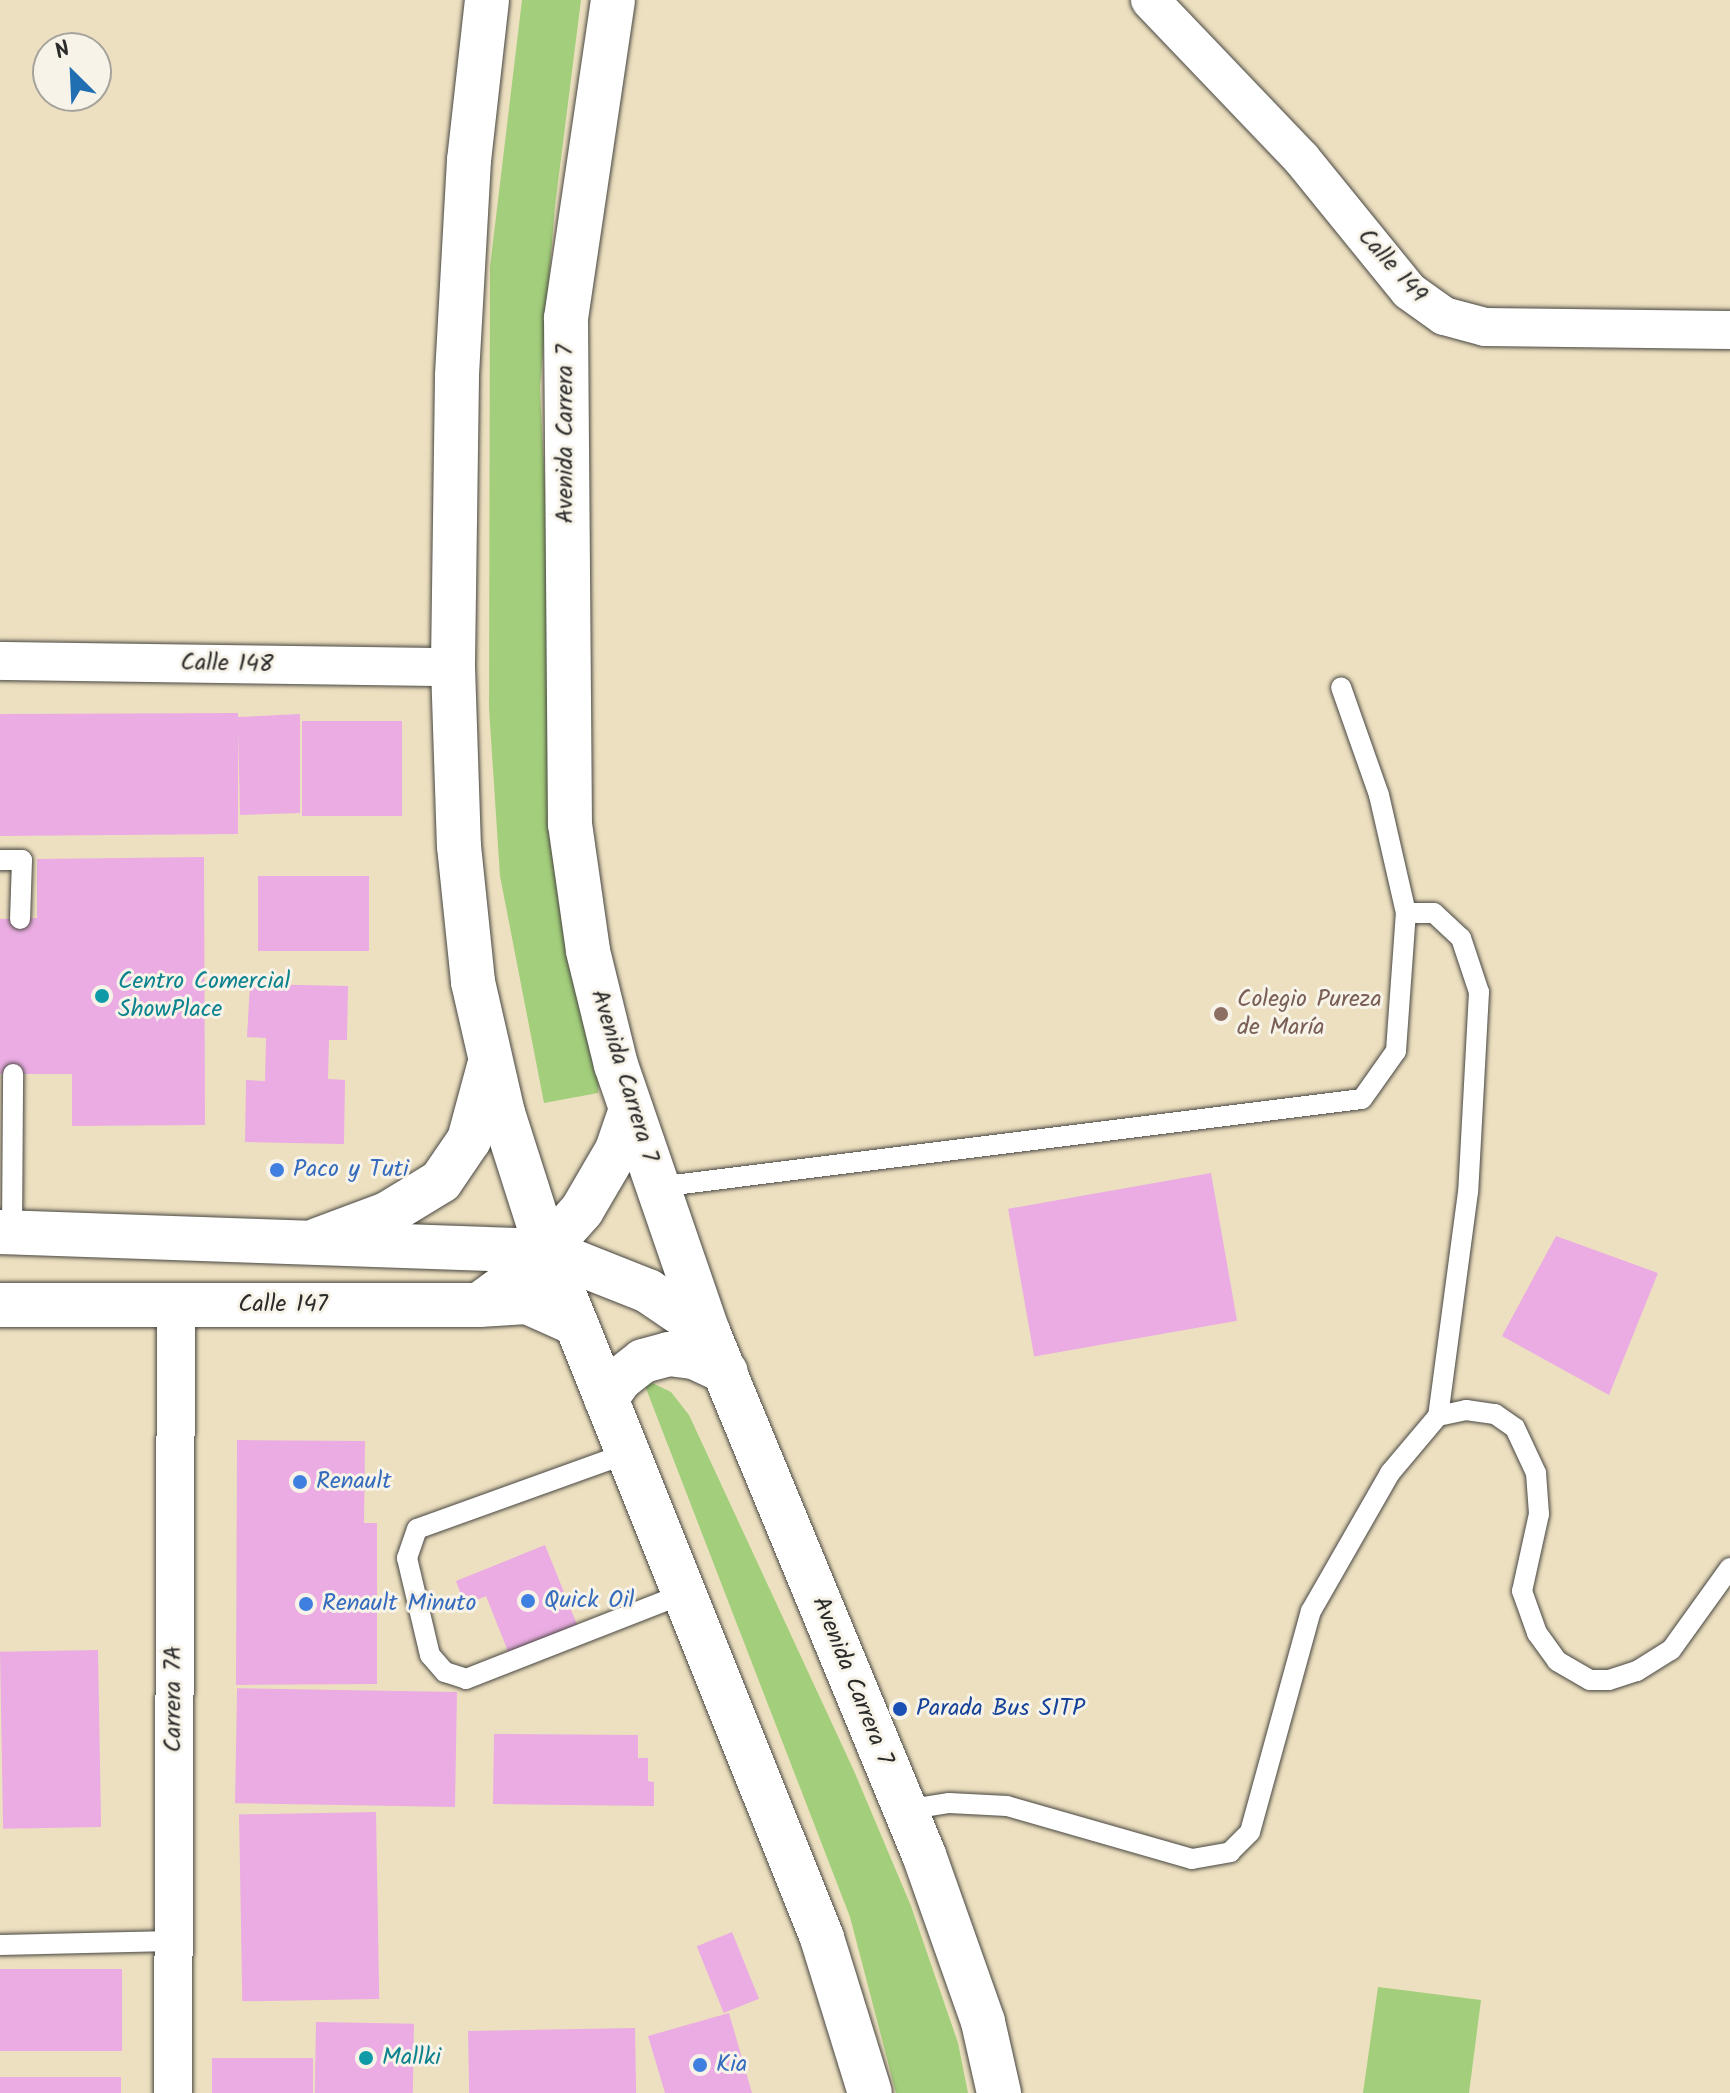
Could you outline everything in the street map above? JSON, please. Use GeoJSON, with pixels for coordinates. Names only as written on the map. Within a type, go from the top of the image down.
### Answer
{"type":"FeatureCollection","features":[{"type":"Feature","properties":{"kind":"main road"},"geometry":{"type":"LineString","coordinates":[[487,0],[469,160],[457,377],[453,667],[465,914],[490,1064],[572,1322],[686,1593],[822,1938],[870,2093]]}},
{"type":"Feature","properties":{"kind":"main road","name":"Avenida Carrera 7"},"geometry":{"type":"LineString","coordinates":[[613,0],[566,318],[570,824],[579,900],[599,1001],[631,1109],[708,1332],[905,1810],[983,2022],[999,2093]]}},
{"type":"Feature","properties":{"kind":"main road"},"geometry":{"type":"LineString","coordinates":[[317,1240],[401,1207],[446,1176],[469,1140],[490,1064]]}},
{"type":"Feature","properties":{"kind":"main road"},"geometry":{"type":"LineString","coordinates":[[479,1305],[547,1251],[596,1188],[631,1109]]}},
{"type":"Feature","properties":{"kind":"main road"},"geometry":{"type":"LineString","coordinates":[[6,1232],[317,1240],[547,1251],[648,1291],[708,1332]]}},
{"type":"Feature","properties":{"kind":"main road","name":"Calle 147"},"geometry":{"type":"LineString","coordinates":[[0,1305],[479,1305],[527,1302],[572,1322]]}},
{"type":"Feature","properties":{"kind":"main road"},"geometry":{"type":"LineString","coordinates":[[606,1399],[620,1379],[643,1361],[669,1354],[694,1357],[726,1372]]}},
{"type":"Feature","properties":{"kind":"street","name":"Calle 149"},"geometry":{"type":"LineString","coordinates":[[1150,0],[1301,158],[1409,291],[1434,311],[1485,327],[1730,330]]}},
{"type":"Feature","properties":{"kind":"street","name":"Calle 148"},"geometry":{"type":"LineString","coordinates":[[0,661],[453,667]]}},
{"type":"Feature","properties":{"kind":"street","name":"Carrera 7A"},"geometry":{"type":"LineString","coordinates":[[173,2093],[176,1305]]}},
{"type":"Feature","properties":{"kind":"lane"},"geometry":{"type":"LineString","coordinates":[[658,1187],[1362,1099],[1396,1051],[1406,913],[1379,795],[1341,687]]}},
{"type":"Feature","properties":{"kind":"lane"},"geometry":{"type":"LineString","coordinates":[[0,860],[22,860],[20,919]]}},
{"type":"Feature","properties":{"kind":"lane"},"geometry":{"type":"LineString","coordinates":[[905,1810],[949,1803],[1007,1806],[1192,1859],[1230,1852],[1250,1832],[1311,1611],[1390,1473],[1438,1416],[1468,1192],[1479,992],[1461,938],[1434,913],[1406,913]]}},
{"type":"Feature","properties":{"kind":"lane"},"geometry":{"type":"LineString","coordinates":[[6,1232],[13,1074]]}},
{"type":"Feature","properties":{"kind":"lane"},"geometry":{"type":"LineString","coordinates":[[1438,1416],[1466,1410],[1495,1414],[1515,1428],[1536,1473],[1539,1514],[1522,1591],[1537,1633],[1557,1661],[1590,1680],[1609,1680],[1637,1671],[1671,1650],[1730,1568]]}},
{"type":"Feature","properties":{"kind":"lane"},"geometry":{"type":"LineString","coordinates":[[628,1453],[417,1529],[407,1558],[430,1655],[445,1672],[466,1679],[686,1593]]}},
{"type":"Feature","properties":{"kind":"lane"},"geometry":{"type":"LineString","coordinates":[[0,1945],[173,1941]]}},
{"type":"Feature","properties":{"kind":"green space"},"geometry":{"type":"Polygon","coordinates":[[[522,0],[581,0],[555,206],[540,388],[551,609],[602,1047],[598,1093],[544,1103],[500,876],[489,708],[490,267],[522,0]]]}},
{"type":"Feature","properties":{"kind":"green space"},"geometry":{"type":"Polygon","coordinates":[[[642,1378],[671,1392],[689,1415],[854,1771],[911,1906],[958,2043],[968,2093],[896,2093],[850,1917],[642,1378]]]}},
{"type":"Feature","properties":{"kind":"green space"},"geometry":{"type":"Polygon","coordinates":[[[1378,1987],[1481,2000],[1469,2093],[1363,2093],[1378,1987]]]}},
{"type":"Feature","properties":{"kind":"building"},"geometry":{"type":"Polygon","coordinates":[[[238,713],[238,717],[300,714],[300,813],[240,815],[238,729],[238,834],[0,836],[0,714],[238,713]]]}},
{"type":"Feature","properties":{"kind":"building"},"geometry":{"type":"Polygon","coordinates":[[[302,721],[402,721],[402,816],[302,816],[302,721]]]}},
{"type":"Feature","properties":{"kind":"building","name":"Centro Comercial ShowPlace"},"geometry":{"type":"Polygon","coordinates":[[[204,857],[205,1125],[72,1126],[72,1074],[0,1074],[0,919],[37,918],[37,859],[204,857]]]}},
{"type":"Feature","properties":{"kind":"building"},"geometry":{"type":"Polygon","coordinates":[[[258,876],[369,876],[369,951],[258,951],[258,876]]]}},
{"type":"Feature","properties":{"kind":"building"},"geometry":{"type":"Polygon","coordinates":[[[250,984],[348,986],[347,1040],[329,1040],[328,1079],[345,1080],[344,1144],[245,1142],[246,1080],[265,1081],[266,1038],[247,1037],[250,984]]]}},
{"type":"Feature","properties":{"kind":"building"},"geometry":{"type":"Polygon","coordinates":[[[1211,1173],[1237,1321],[1034,1356],[1008,1209],[1211,1173]]]}},
{"type":"Feature","properties":{"kind":"building"},"geometry":{"type":"Polygon","coordinates":[[[1556,1236],[1658,1273],[1609,1395],[1502,1336],[1556,1236]]]}},
{"type":"Feature","properties":{"kind":"building","name":"Renault Minuto"},"geometry":{"type":"Polygon","coordinates":[[[237,1440],[365,1441],[364,1523],[377,1523],[377,1684],[236,1685],[237,1440]]]}},
{"type":"Feature","properties":{"kind":"building","name":"Quick Oil"},"geometry":{"type":"Polygon","coordinates":[[[545,1545],[578,1627],[509,1654],[486,1596],[465,1605],[456,1581],[545,1545]]]}},
{"type":"Feature","properties":{"kind":"building"},"geometry":{"type":"Polygon","coordinates":[[[98,1650],[101,1827],[3,1829],[0,1652],[98,1650]]]}},
{"type":"Feature","properties":{"kind":"building"},"geometry":{"type":"Polygon","coordinates":[[[237,1688],[457,1692],[455,1807],[235,1803],[237,1688]]]}},
{"type":"Feature","properties":{"kind":"building"},"geometry":{"type":"Polygon","coordinates":[[[494,1734],[638,1735],[638,1758],[648,1758],[648,1781],[654,1782],[654,1806],[493,1804],[494,1734]]]}},
{"type":"Feature","properties":{"kind":"building"},"geometry":{"type":"Polygon","coordinates":[[[376,1812],[379,1999],[242,2001],[239,1814],[376,1812]]]}},
{"type":"Feature","properties":{"kind":"building"},"geometry":{"type":"Polygon","coordinates":[[[732,1932],[759,1999],[724,2013],[697,1946],[732,1932]]]}},
{"type":"Feature","properties":{"kind":"building"},"geometry":{"type":"Polygon","coordinates":[[[0,1969],[122,1969],[122,2051],[0,2051],[0,1969]]]}},
{"type":"Feature","properties":{"kind":"building","name":"Kia"},"geometry":{"type":"Polygon","coordinates":[[[729,2013],[752,2093],[665,2093],[648,2036],[729,2013]]]}},
{"type":"Feature","properties":{"kind":"building","name":"Mallki"},"geometry":{"type":"Polygon","coordinates":[[[316,2022],[414,2024],[413,2093],[315,2093],[316,2022]]]}},
{"type":"Feature","properties":{"kind":"building"},"geometry":{"type":"Polygon","coordinates":[[[635,2028],[636,2093],[469,2093],[468,2031],[635,2028]]]}},
{"type":"Feature","properties":{"kind":"building"},"geometry":{"type":"Polygon","coordinates":[[[212,2058],[313,2058],[313,2093],[212,2093],[212,2058]]]}},
{"type":"Feature","properties":{"kind":"building"},"geometry":{"type":"Polygon","coordinates":[[[0,2077],[121,2077],[121,2093],[0,2093],[0,2077]]]}},
{"type":"Feature","properties":{"kind":"place","name":"Centro Comercial ShowPlace"},"geometry":{"type":"Point","coordinates":[102,996]}},
{"type":"Feature","properties":{"kind":"place","name":"Colegio Pureza de María"},"geometry":{"type":"Point","coordinates":[1221,1014]}},
{"type":"Feature","properties":{"kind":"place","name":"Paco y Tuti"},"geometry":{"type":"Point","coordinates":[277,1170]}},
{"type":"Feature","properties":{"kind":"place","name":"Renault"},"geometry":{"type":"Point","coordinates":[300,1482]}},
{"type":"Feature","properties":{"kind":"place","name":"Quick Oil"},"geometry":{"type":"Point","coordinates":[528,1601]}},
{"type":"Feature","properties":{"kind":"place","name":"Renault Minuto"},"geometry":{"type":"Point","coordinates":[306,1604]}},
{"type":"Feature","properties":{"kind":"place","name":"Parada Bus SITP"},"geometry":{"type":"Point","coordinates":[900,1709]}},
{"type":"Feature","properties":{"kind":"place","name":"Mallki"},"geometry":{"type":"Point","coordinates":[366,2058]}},
{"type":"Feature","properties":{"kind":"place","name":"Kia"},"geometry":{"type":"Point","coordinates":[700,2065]}}]}
